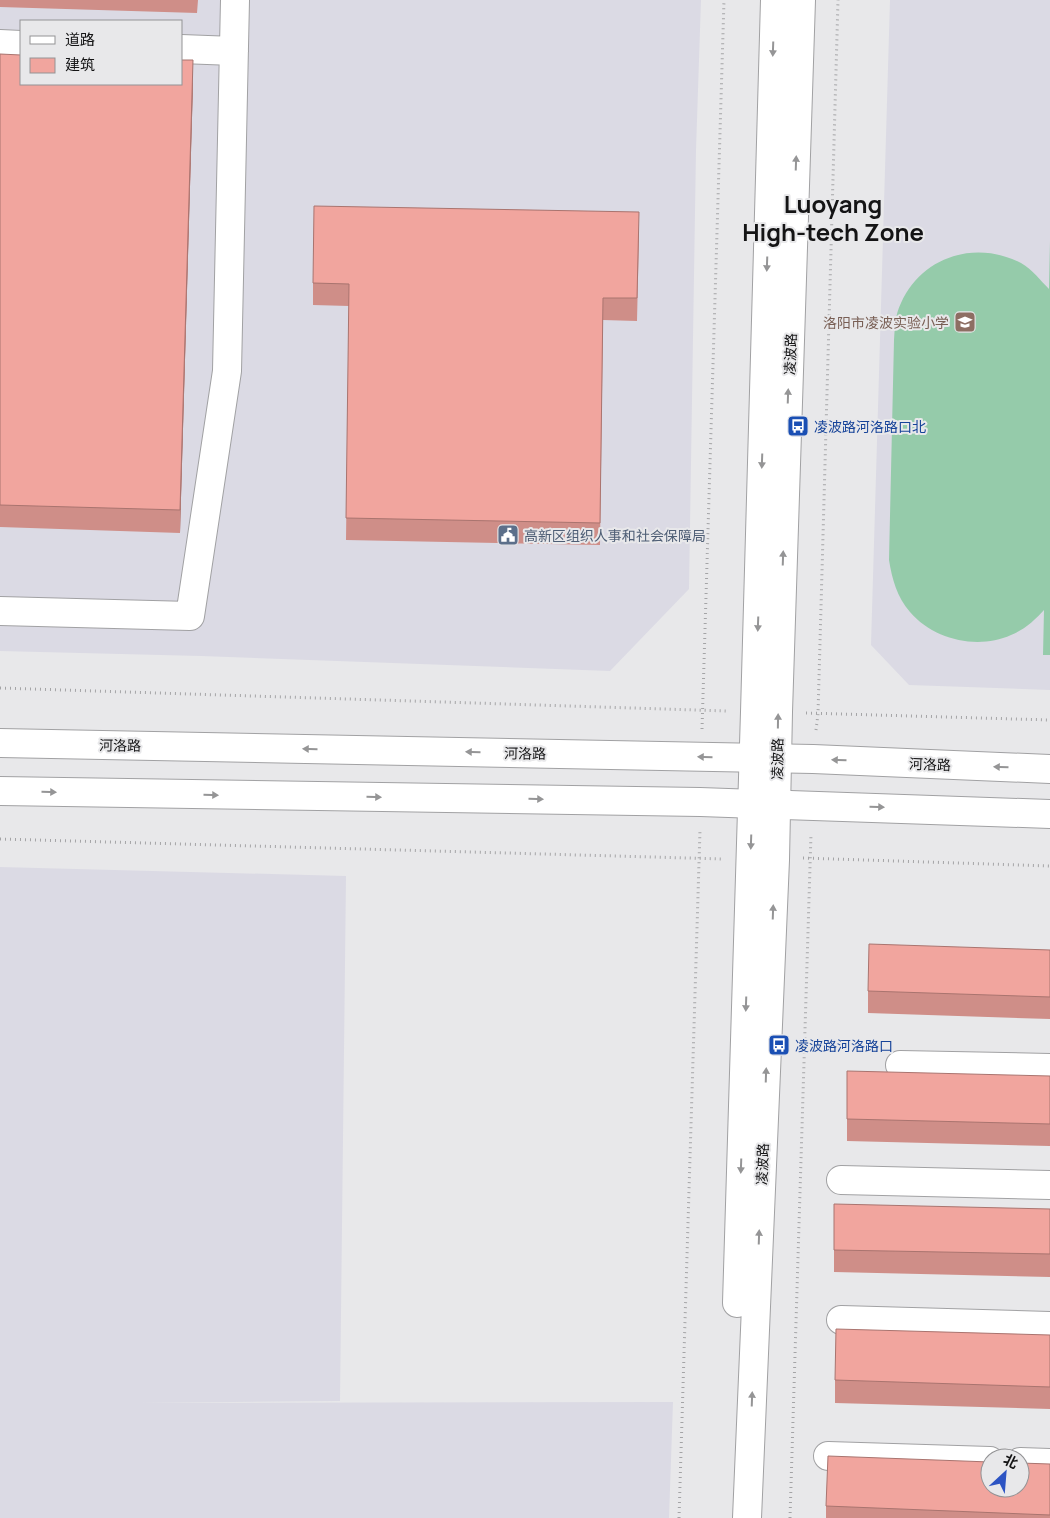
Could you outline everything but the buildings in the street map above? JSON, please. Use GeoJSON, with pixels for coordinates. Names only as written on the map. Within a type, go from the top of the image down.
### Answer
{"type":"FeatureCollection","features":[{"type":"Feature","properties":{"kind":"street"},"geometry":{"type":"LineString","coordinates":[[0,611],[190,616],[226,372],[235,0]]}},
{"type":"Feature","properties":{"kind":"street","name":"凌波路"},"geometry":{"type":"LineString","coordinates":[[747,1518],[767,712],[775,0]]}},
{"type":"Feature","properties":{"kind":"street","name":"凌波路"},"geometry":{"type":"LineString","coordinates":[[767,712],[801,0]]}},
{"type":"Feature","properties":{"kind":"street"},"geometry":{"type":"LineString","coordinates":[[0,44],[20,45]]}},
{"type":"Feature","properties":{"kind":"street"},"geometry":{"type":"LineString","coordinates":[[182,49],[234,51]]}},
{"type":"Feature","properties":{"kind":"street","name":"河洛路"},"geometry":{"type":"LineString","coordinates":[[0,742],[813,759],[1050,769]]}},
{"type":"Feature","properties":{"kind":"street"},"geometry":{"type":"LineString","coordinates":[[0,791],[812,804],[1050,814]]}},
{"type":"Feature","properties":{"kind":"street","name":"凌波路"},"geometry":{"type":"LineString","coordinates":[[731,1518],[763,860]]}},
{"type":"Feature","properties":{"kind":"street"},"geometry":{"type":"LineString","coordinates":[[900,1065],[1050,1068]]}},
{"type":"Feature","properties":{"kind":"street"},"geometry":{"type":"LineString","coordinates":[[841,1180],[1050,1185]]}},
{"type":"Feature","properties":{"kind":"street"},"geometry":{"type":"LineString","coordinates":[[841,1320],[1050,1326]]}},
{"type":"Feature","properties":{"kind":"street"},"geometry":{"type":"LineString","coordinates":[[828,1456],[980,1461]]}},
{"type":"Feature","properties":{"kind":"street"},"geometry":{"type":"LineString","coordinates":[[1030,1462],[1050,1463]]}},
{"type":"Feature","properties":{"kind":"path"},"geometry":{"type":"LineString","coordinates":[[0,688],[1050,720]]}},
{"type":"Feature","properties":{"kind":"path"},"geometry":{"type":"LineString","coordinates":[[0,839],[763,860],[810,858],[1050,866]]}},
{"type":"Feature","properties":{"kind":"shaded area"},"geometry":{"type":"Polygon","coordinates":[[[0,0],[701,0],[696,150],[689,589],[610,671],[201,656],[0,651],[0,0]]]}},
{"type":"Feature","properties":{"kind":"shaded area","name":"洛阳市凌波实验小学"},"geometry":{"type":"Polygon","coordinates":[[[890,0],[1050,0],[1050,690],[909,685],[871,645],[890,0]]]}},
{"type":"Feature","properties":{"kind":"shaded area"},"geometry":{"type":"Polygon","coordinates":[[[0,867],[346,876],[340,1401],[139,1403],[673,1402],[669,1518],[0,1518],[0,867]]]}},
{"type":"Feature","properties":{"kind":"green space"},"geometry":{"type":"Polygon","coordinates":[[[1050,241],[1050,655],[1043,655],[1044,610],[1020,630],[998,639],[985,642],[971,642],[944,636],[920,622],[905,606],[896,588],[889,560],[894,340],[896,317],[901,303],[910,287],[922,274],[936,264],[952,257],[969,253],[1004,256],[1021,263],[1033,272],[1049,289],[1050,241]]]}},
{"type":"Feature","properties":{"kind":"place","name":"洛阳市凌波实验小学"},"geometry":{"type":"Point","coordinates":[965,322]}},
{"type":"Feature","properties":{"kind":"place","name":"凌波路河洛路口北"},"geometry":{"type":"Point","coordinates":[798,426]}},
{"type":"Feature","properties":{"kind":"place","name":"高新区组织人事和社会保障局"},"geometry":{"type":"Point","coordinates":[508,535]}},
{"type":"Feature","properties":{"kind":"place","name":"凌波路河洛路口"},"geometry":{"type":"Point","coordinates":[779,1045]}},
{"type":"Feature","properties":{"kind":"district","name":"Luoyang High-tech Zone"},"geometry":{"type":"Point","coordinates":[833,217]}}]}
